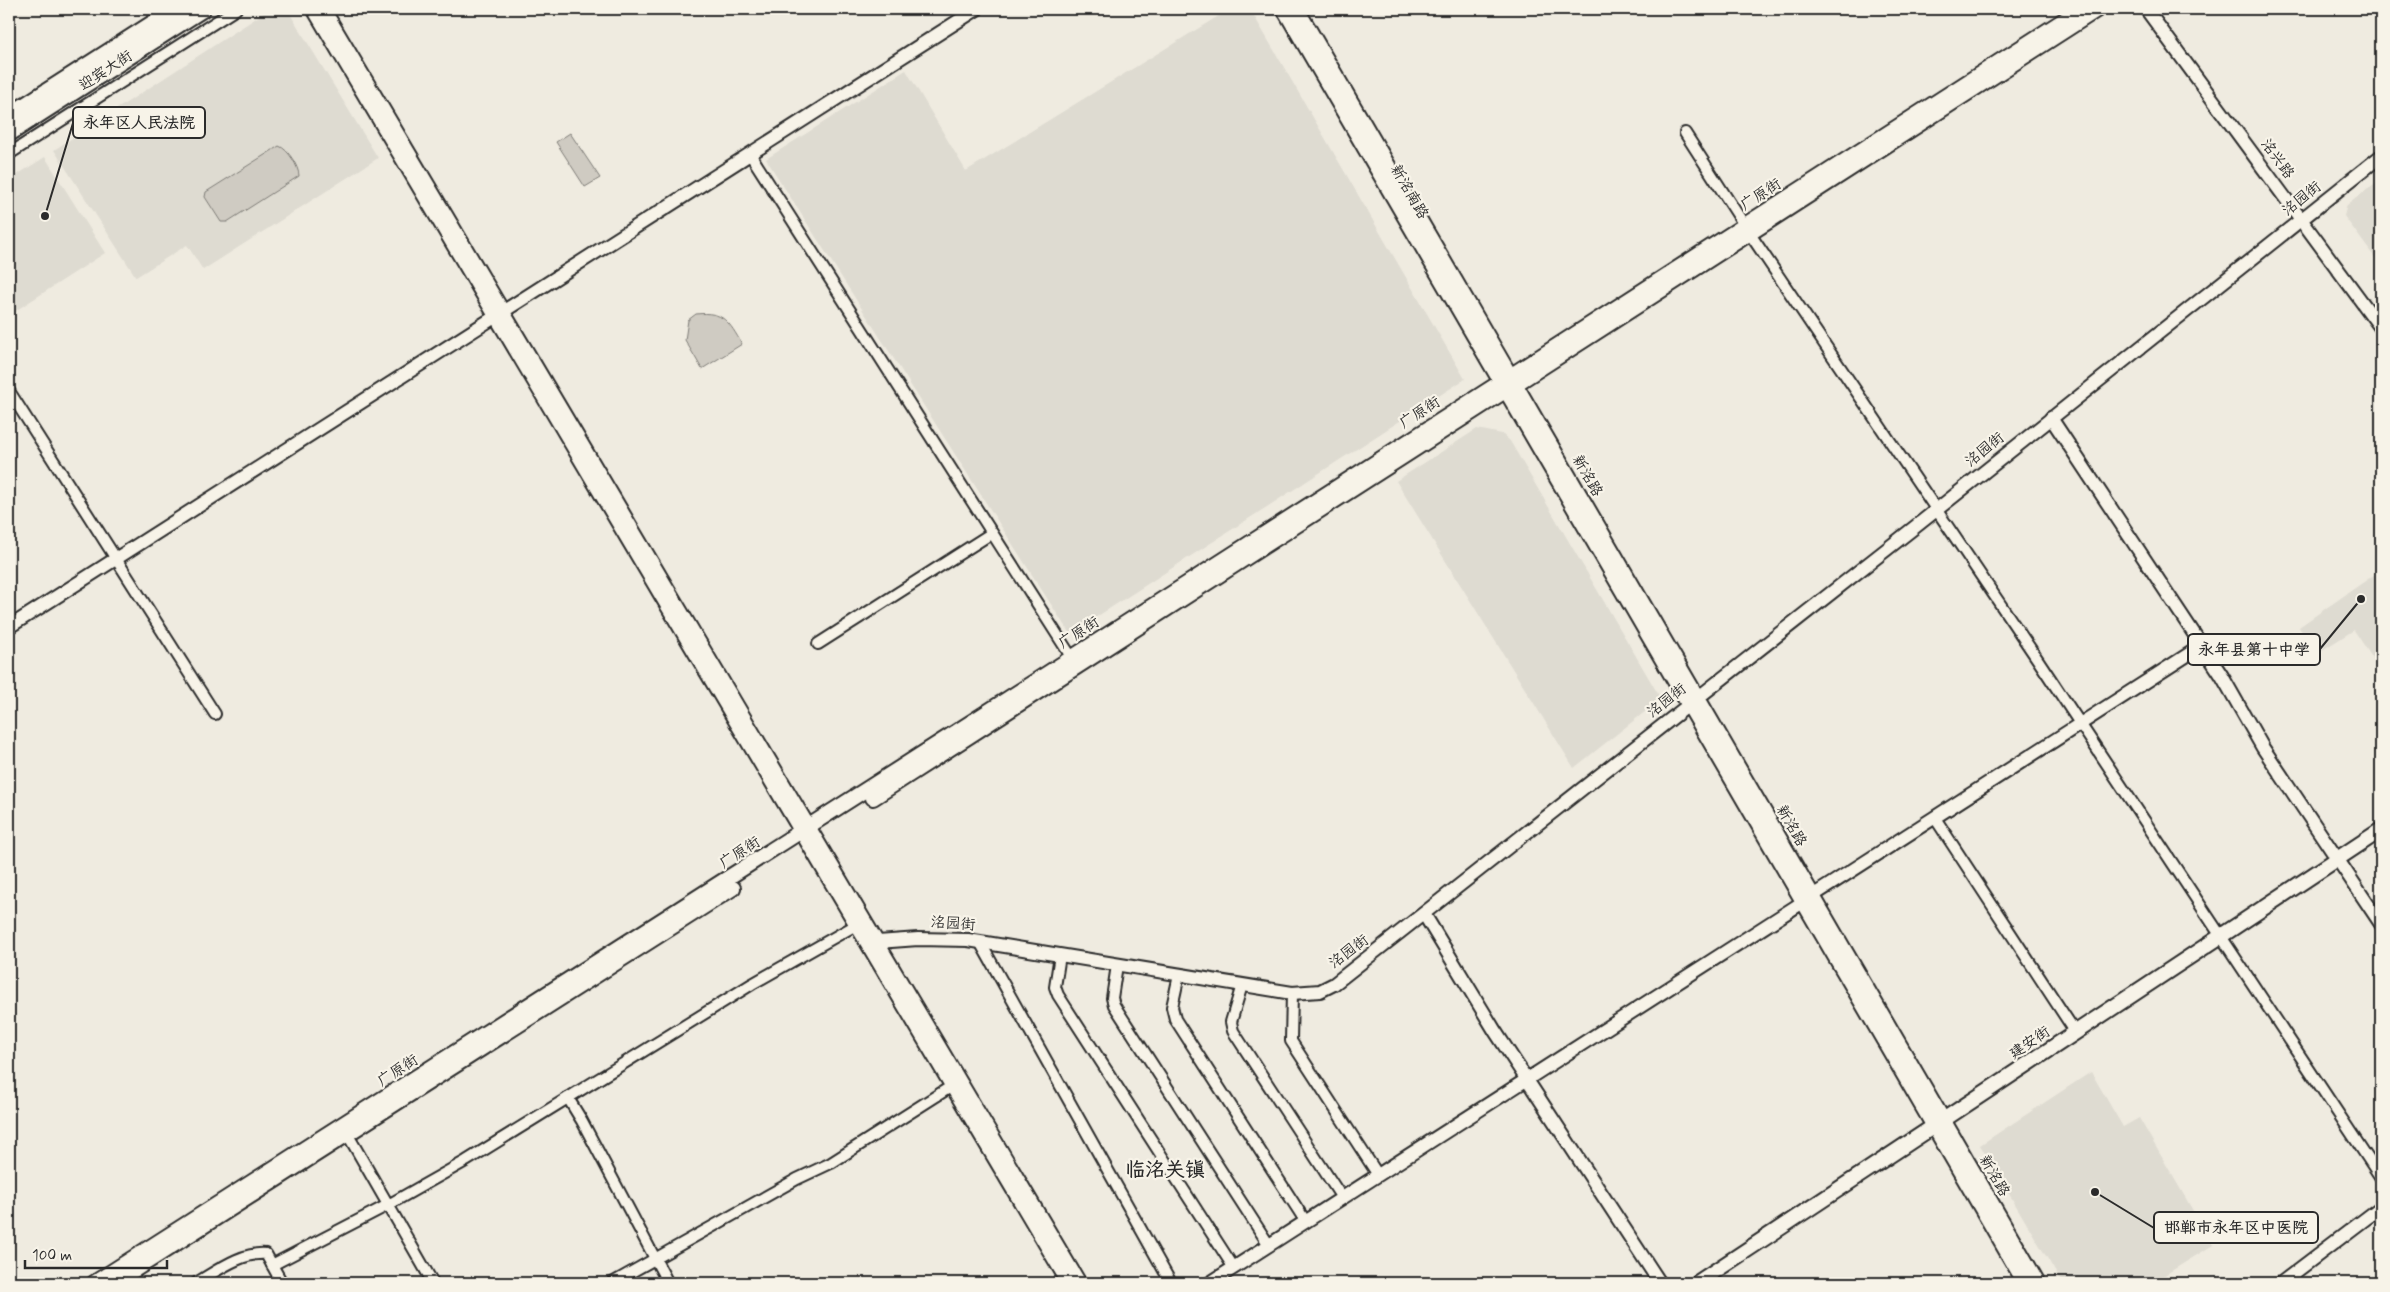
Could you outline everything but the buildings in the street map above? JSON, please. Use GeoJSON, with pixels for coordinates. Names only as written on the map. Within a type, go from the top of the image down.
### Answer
{"type":"FeatureCollection","features":[{"type":"Feature","properties":{"kind":"main road","name":"迎宾大街"},"geometry":{"type":"LineString","coordinates":[[9,116],[176,9]]}},
{"type":"Feature","properties":{"kind":"main road","name":"迎宾大街"},"geometry":{"type":"LineString","coordinates":[[9,133],[202,9]]}},
{"type":"Feature","properties":{"kind":"main road","name":"新洺南路"},"geometry":{"type":"LineString","coordinates":[[1284,9],[1508,383]]}},
{"type":"Feature","properties":{"kind":"main road","name":"新洺南路"},"geometry":{"type":"LineString","coordinates":[[1297,9],[1508,383]]}},
{"type":"Feature","properties":{"kind":"main road","name":"广原街"},"geometry":{"type":"LineString","coordinates":[[114,1283],[345,1130],[1747,229],[2081,9]]}},
{"type":"Feature","properties":{"kind":"main road","name":"广原街"},"geometry":{"type":"LineString","coordinates":[[1747,229],[2098,9]]}},
{"type":"Feature","properties":{"kind":"main road","name":"广原街"},"geometry":{"type":"LineString","coordinates":[[808,834],[1072,658],[1508,383]]}},
{"type":"Feature","properties":{"kind":"main road","name":"新洺路"},"geometry":{"type":"LineString","coordinates":[[1508,383],[1939,1123],[2038,1283]]}},
{"type":"Feature","properties":{"kind":"main road","name":"建安街"},"geometry":{"type":"LineString","coordinates":[[1697,1283],[2381,830]]}},
{"type":"Feature","properties":{"kind":"main road","name":"新洺路"},"geometry":{"type":"LineString","coordinates":[[1939,1123],[2025,1283]]}},
{"type":"Feature","properties":{"kind":"main road","name":"广原街"},"geometry":{"type":"LineString","coordinates":[[94,1283],[345,1130]]}},
{"type":"Feature","properties":{"kind":"street"},"geometry":{"type":"LineString","coordinates":[[9,154],[236,9]]}},
{"type":"Feature","properties":{"kind":"street"},"geometry":{"type":"LineString","coordinates":[[313,9],[500,314]]}},
{"type":"Feature","properties":{"kind":"street"},"geometry":{"type":"LineString","coordinates":[[324,9],[500,314],[808,834],[878,942],[1080,1283]]}},
{"type":"Feature","properties":{"kind":"street"},"geometry":{"type":"LineString","coordinates":[[9,627],[977,9]]}},
{"type":"Feature","properties":{"kind":"street","name":"洺兴路"},"geometry":{"type":"LineString","coordinates":[[2146,9],[2381,314]]}},
{"type":"Feature","properties":{"kind":"street","name":"洺兴路"},"geometry":{"type":"LineString","coordinates":[[2156,9],[2305,217],[2381,328]]}},
{"type":"Feature","properties":{"kind":"street"},"geometry":{"type":"LineString","coordinates":[[1685,132],[1747,229],[1937,509],[2381,1178]]}},
{"type":"Feature","properties":{"kind":"street"},"geometry":{"type":"LineString","coordinates":[[750,154],[1072,658]]}},
{"type":"Feature","properties":{"kind":"street","name":"洺园街"},"geometry":{"type":"LineString","coordinates":[[878,942],[926,939],[980,942],[1292,994],[1320,991],[1334,984],[2381,156]]}},
{"type":"Feature","properties":{"kind":"street"},"geometry":{"type":"LineString","coordinates":[[9,391],[215,714]]}},
{"type":"Feature","properties":{"kind":"street"},"geometry":{"type":"LineString","coordinates":[[2051,418],[2203,646],[2225,680],[2263,748],[2381,924]]}},
{"type":"Feature","properties":{"kind":"street"},"geometry":{"type":"LineString","coordinates":[[818,644],[992,533]]}},
{"type":"Feature","properties":{"kind":"street"},"geometry":{"type":"LineString","coordinates":[[1210,1283],[2203,646]]}},
{"type":"Feature","properties":{"kind":"street"},"geometry":{"type":"LineString","coordinates":[[1935,818],[2076,1033]]}},
{"type":"Feature","properties":{"kind":"street"},"geometry":{"type":"LineString","coordinates":[[808,834],[856,925],[1068,1283]]}},
{"type":"Feature","properties":{"kind":"street"},"geometry":{"type":"LineString","coordinates":[[1424,914],[1527,1080],[1660,1283]]}},
{"type":"Feature","properties":{"kind":"street"},"geometry":{"type":"LineString","coordinates":[[272,1265],[388,1205],[466,1161],[752,984],[856,925]]}},
{"type":"Feature","properties":{"kind":"street"},"geometry":{"type":"LineString","coordinates":[[980,942],[1171,1283]]}},
{"type":"Feature","properties":{"kind":"street"},"geometry":{"type":"LineString","coordinates":[[1060,955],[1055,987],[1058,996],[1234,1268]]}},
{"type":"Feature","properties":{"kind":"street"},"geometry":{"type":"LineString","coordinates":[[1117,965],[1112,998],[1114,1005],[1269,1245]]}},
{"type":"Feature","properties":{"kind":"street"},"geometry":{"type":"LineString","coordinates":[[1179,975],[1172,1007],[1175,1019],[1306,1222]]}},
{"type":"Feature","properties":{"kind":"street"},"geometry":{"type":"LineString","coordinates":[[1242,985],[1231,1022],[1232,1031],[1342,1198]]}},
{"type":"Feature","properties":{"kind":"street"},"geometry":{"type":"LineString","coordinates":[[1292,994],[1292,1041],[1378,1175]]}},
{"type":"Feature","properties":{"kind":"street"},"geometry":{"type":"LineString","coordinates":[[612,1283],[831,1163],[952,1086]]}},
{"type":"Feature","properties":{"kind":"street"},"geometry":{"type":"LineString","coordinates":[[568,1098],[668,1283]]}},
{"type":"Feature","properties":{"kind":"street"},"geometry":{"type":"LineString","coordinates":[[345,1130],[433,1283]]}},
{"type":"Feature","properties":{"kind":"street"},"geometry":{"type":"LineString","coordinates":[[2281,1283],[2381,1207]]}},
{"type":"Feature","properties":{"kind":"street"},"geometry":{"type":"LineString","coordinates":[[196,1283],[250,1254],[266,1254],[282,1283]]}},
{"type":"Feature","properties":{"kind":"shaded area"},"geometry":{"type":"Polygon","coordinates":[[[270,9],[287,9],[378,158],[203,270],[187,245],[136,277],[54,150],[270,9]]]}},
{"type":"Feature","properties":{"kind":"shaded area"},"geometry":{"type":"Polygon","coordinates":[[[1230,9],[1250,9],[1465,379],[1070,634],[766,159],[906,70],[966,171],[1230,9]]]}},
{"type":"Feature","properties":{"kind":"shaded area"},"geometry":{"type":"Polygon","coordinates":[[[570,133],[600,178],[585,187],[556,142],[570,133]]]}},
{"type":"Feature","properties":{"kind":"shaded area"},"geometry":{"type":"Polygon","coordinates":[[[279,146],[292,159],[299,176],[227,222],[221,222],[205,197],[206,192],[279,146]]]}},
{"type":"Feature","properties":{"kind":"shaded area"},"geometry":{"type":"Polygon","coordinates":[[[45,157],[105,253],[9,315],[9,180],[45,157]]]}},
{"type":"Feature","properties":{"kind":"shaded area"},"geometry":{"type":"Polygon","coordinates":[[[2381,179],[2381,266],[2344,216],[2347,205],[2381,179]]]}},
{"type":"Feature","properties":{"kind":"shaded area"},"geometry":{"type":"Polygon","coordinates":[[[696,314],[719,316],[729,324],[742,344],[702,369],[685,340],[688,320],[696,314]]]}},
{"type":"Feature","properties":{"kind":"shaded area"},"geometry":{"type":"Polygon","coordinates":[[[1477,429],[1502,434],[1510,441],[1661,699],[1574,768],[1396,481],[1477,429]]]}},
{"type":"Feature","properties":{"kind":"shaded area"},"geometry":{"type":"Polygon","coordinates":[[[2381,570],[2381,671],[2354,630],[2316,654],[2299,627],[2381,570]]]}},
{"type":"Feature","properties":{"kind":"shaded area"},"geometry":{"type":"Polygon","coordinates":[[[2091,1072],[2123,1127],[2139,1118],[2213,1245],[2152,1283],[2062,1283],[1980,1145],[2091,1072]]]}},
{"type":"Feature","properties":{"kind":"place","name":"永年区人民法院"},"geometry":{"type":"Point","coordinates":[45,216]}},
{"type":"Feature","properties":{"kind":"place","name":"永年县第十中学"},"geometry":{"type":"Point","coordinates":[2361,599]}},
{"type":"Feature","properties":{"kind":"place","name":"邯郸市永年区中医院"},"geometry":{"type":"Point","coordinates":[2095,1192]}},
{"type":"Feature","properties":{"kind":"district","name":"临洺关镇"},"geometry":{"type":"Point","coordinates":[1165,1170]}}]}
